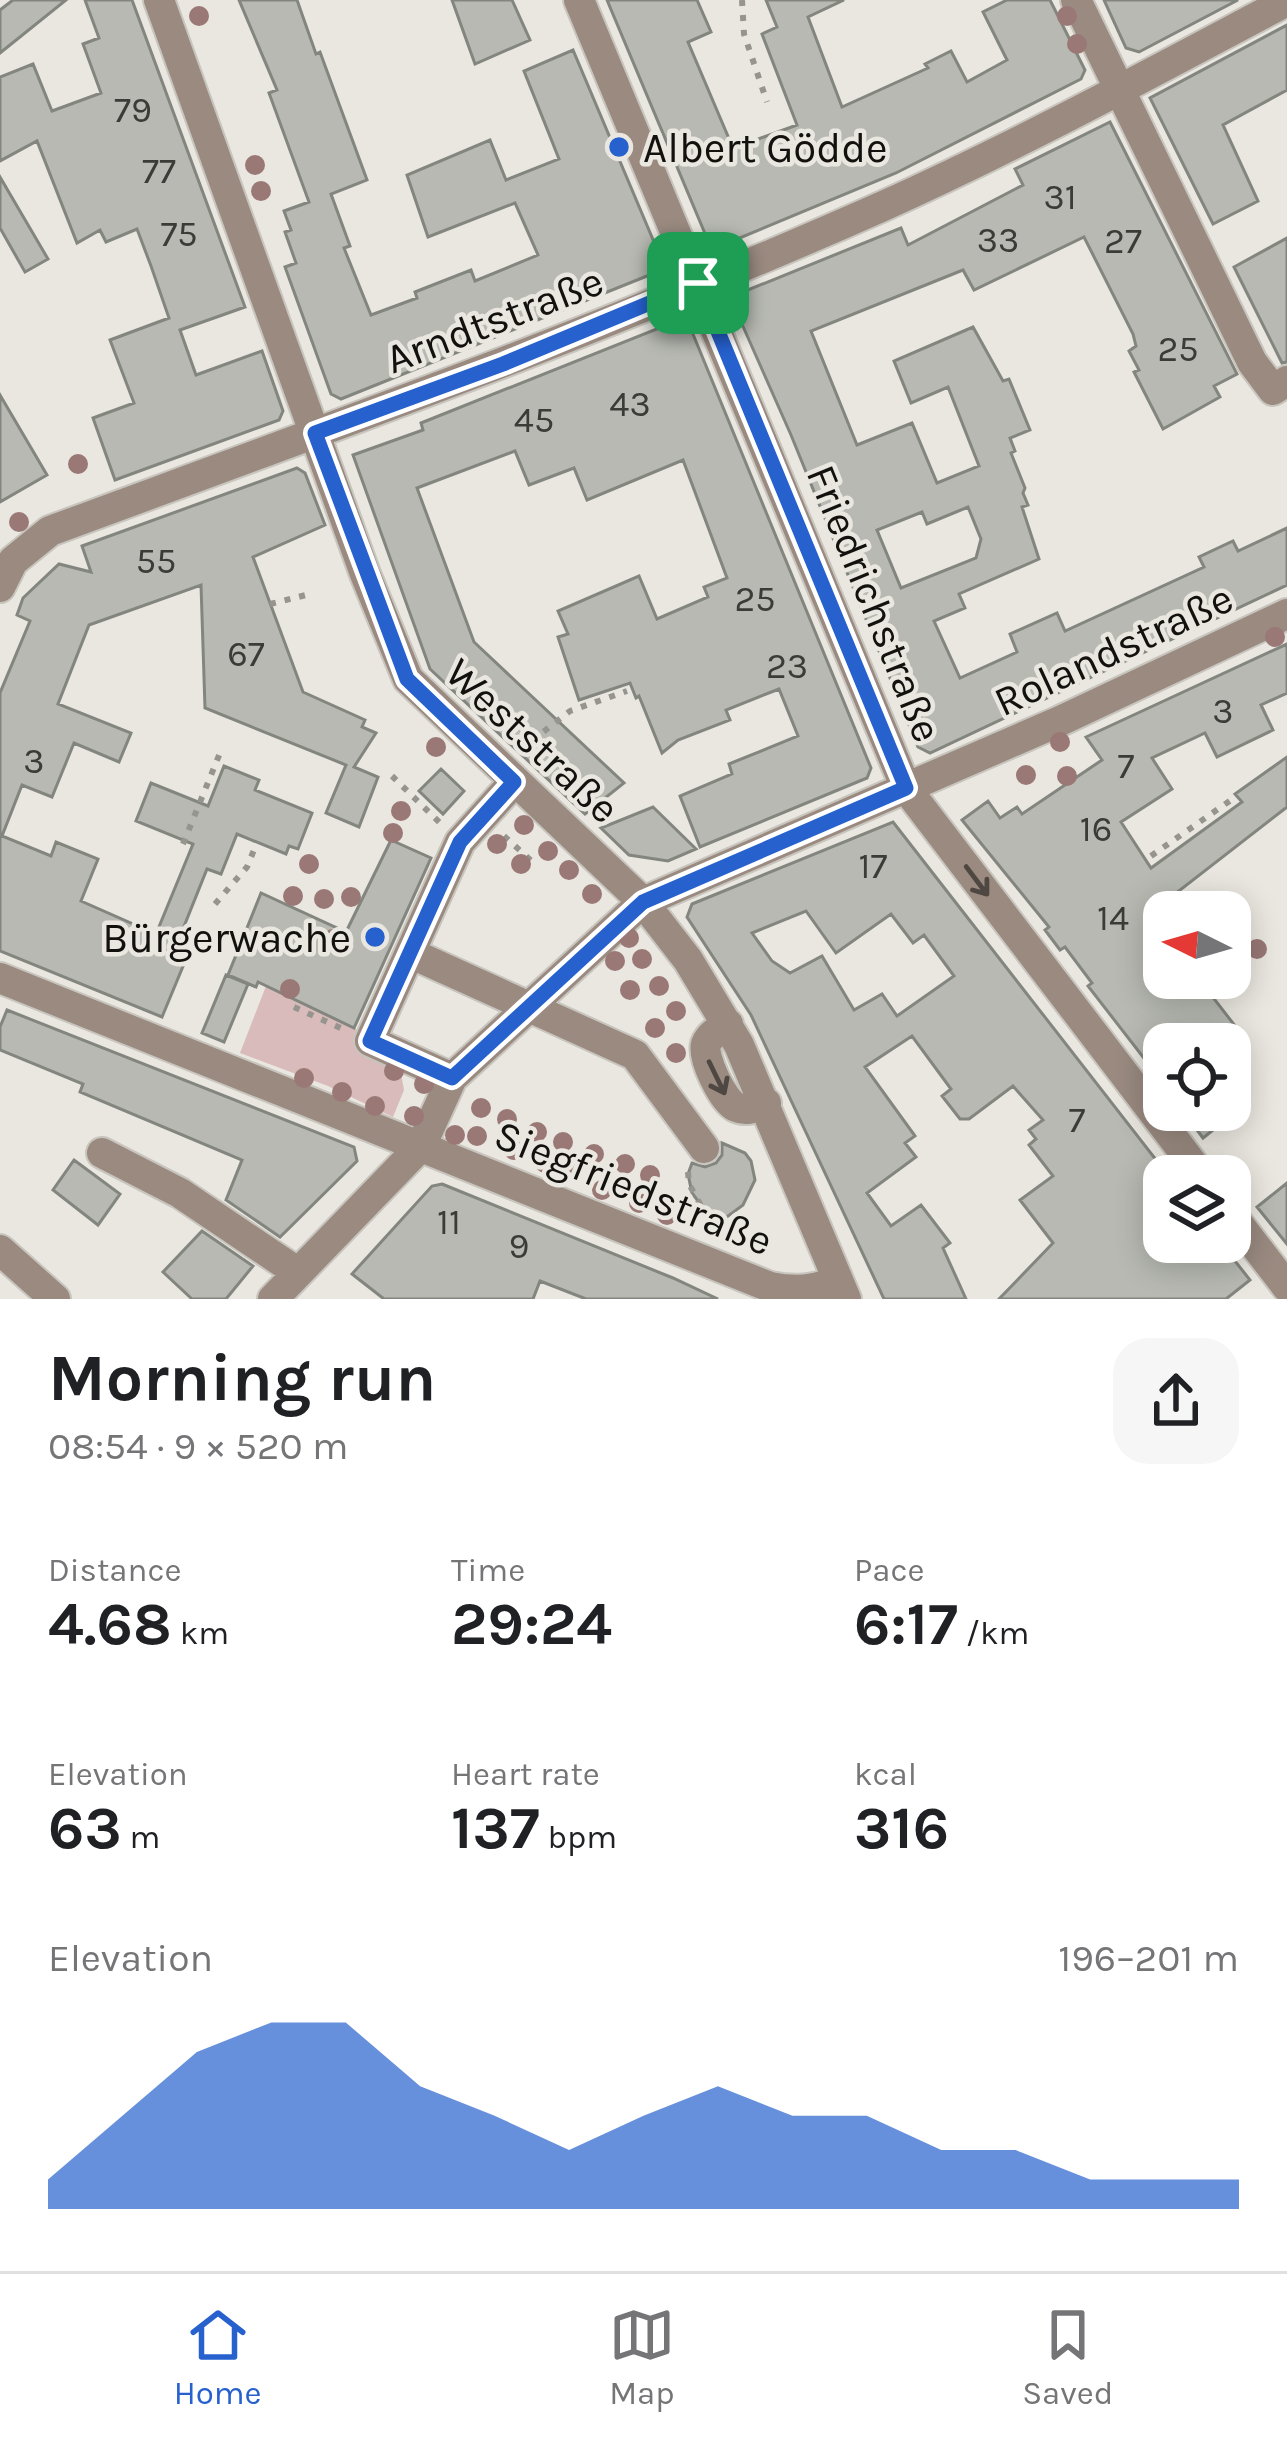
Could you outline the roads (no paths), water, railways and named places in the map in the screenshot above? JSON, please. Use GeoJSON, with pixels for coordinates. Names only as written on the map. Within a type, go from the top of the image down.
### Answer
{"type":"FeatureCollection","features":[{"type":"Feature","properties":{"kind":"street","name":"Weststraße"},"geometry":{"type":"LineString","coordinates":[[160,0],[407,679],[643,902],[688,961],[728,1024],[766,1103],[842,1290]]}},
{"type":"Feature","properties":{"kind":"street","name":"Friedrichstraße"},"geometry":{"type":"LineString","coordinates":[[579,0],[906,788],[1186,1155]]}},
{"type":"Feature","properties":{"kind":"street"},"geometry":{"type":"LineString","coordinates":[[1076,0],[1252,362],[1280,385]]}},
{"type":"Feature","properties":{"kind":"street","name":"Arndtstraße"},"geometry":{"type":"LineString","coordinates":[[0,587],[14,561],[50,531],[503,364],[880,207],[1287,1]]}},
{"type":"Feature","properties":{"kind":"street","name":"Rolandstraße"},"geometry":{"type":"LineString","coordinates":[[452,1078],[643,902],[1060,721],[1287,614]]}},
{"type":"Feature","properties":{"kind":"street"},"geometry":{"type":"LineString","coordinates":[[273,1299],[421,1146],[452,1078],[370,1041],[460,842],[482,817],[506,774]]}},
{"type":"Feature","properties":{"kind":"street"},"geometry":{"type":"LineString","coordinates":[[410,953],[635,1054],[704,1148]]}},
{"type":"Feature","properties":{"kind":"street","name":"Siegfriedstraße"},"geometry":{"type":"LineString","coordinates":[[0,977],[770,1287],[842,1290]]}},
{"type":"Feature","properties":{"kind":"street"},"geometry":{"type":"LineString","coordinates":[[102,1153],[180,1193],[297,1272]]}},
{"type":"Feature","properties":{"kind":"street"},"geometry":{"type":"LineString","coordinates":[[1251,1240],[1287,1287]]}},
{"type":"Feature","properties":{"kind":"street"},"geometry":{"type":"LineString","coordinates":[[0,1250],[55,1299]]}},
{"type":"Feature","properties":{"kind":"place","name":"Albert Gödde"},"geometry":{"type":"Point","coordinates":[619,147]}},
{"type":"Feature","properties":{"kind":"place","name":"Bürgerwache"},"geometry":{"type":"Point","coordinates":[375,937]}}]}
